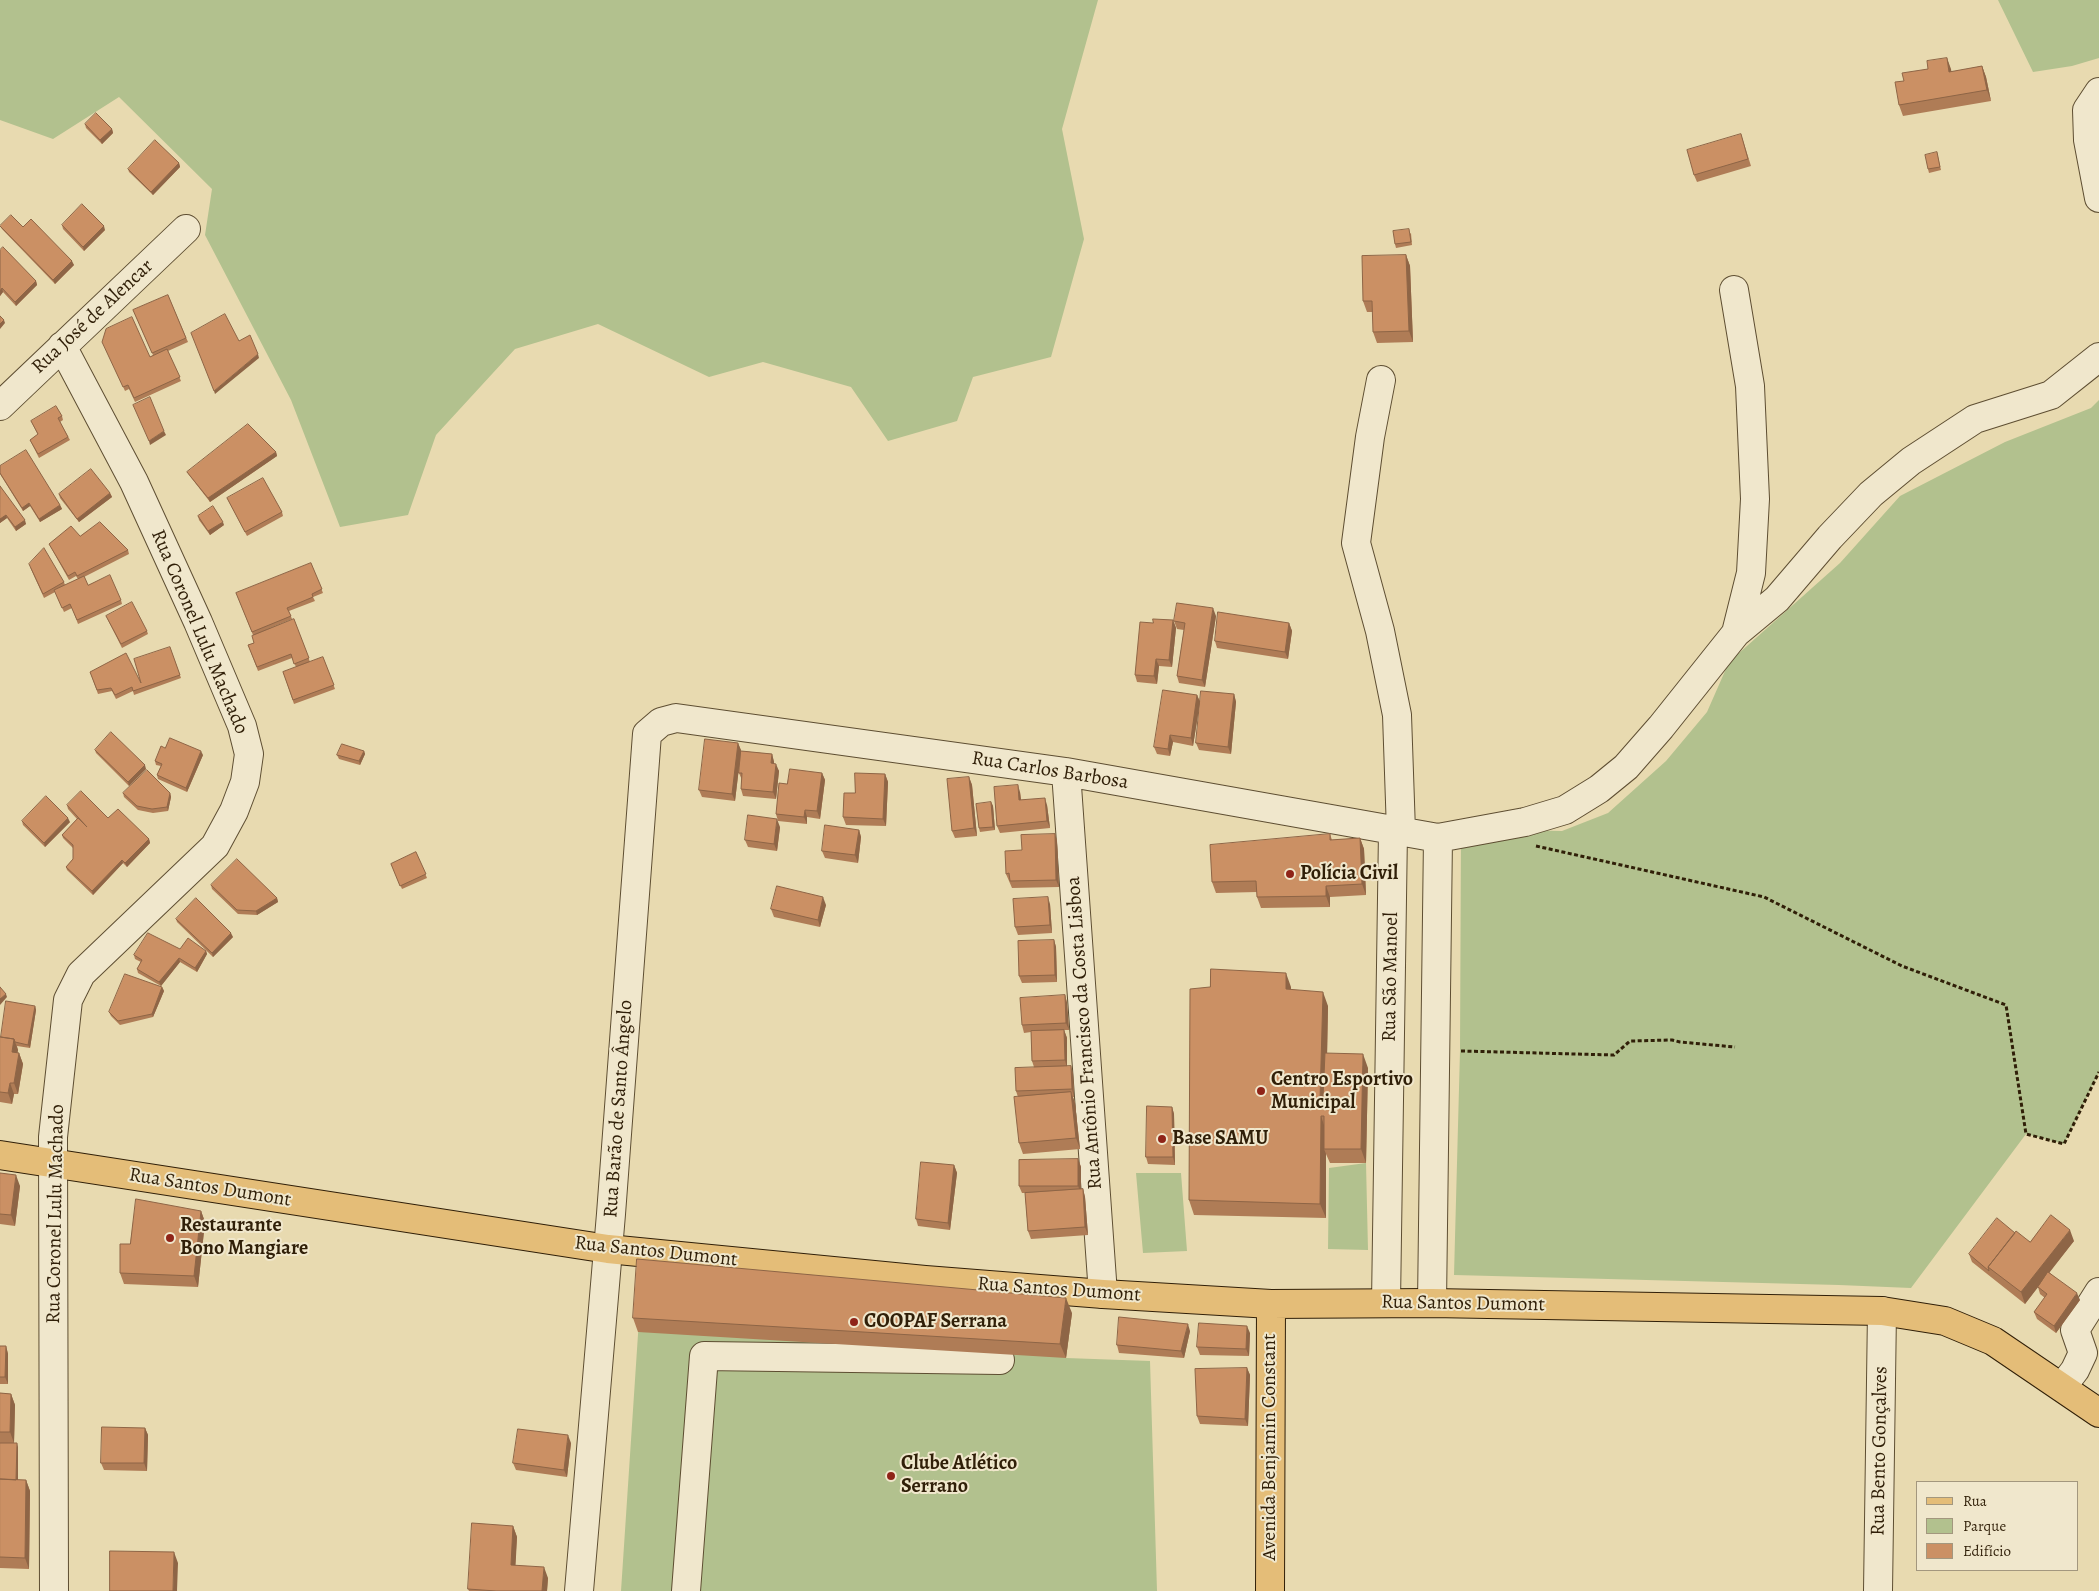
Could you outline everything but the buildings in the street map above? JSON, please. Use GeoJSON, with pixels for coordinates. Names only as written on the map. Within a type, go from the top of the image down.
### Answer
{"type":"FeatureCollection","features":[{"type":"Feature","properties":{"kind":"main road","name":"Rua Santos Dumont"},"geometry":{"type":"LineString","coordinates":[[0,1155],[608,1249],[925,1280],[1103,1294],[1271,1304],[1386,1302],[1882,1311],[1945,1321],[1993,1341],[2099,1413]]}},
{"type":"Feature","properties":{"kind":"main road","name":"Avenida Benjamin Constant"},"geometry":{"type":"LineString","coordinates":[[1270,1591],[1271,1304]]}},
{"type":"Feature","properties":{"kind":"street"},"geometry":{"type":"LineString","coordinates":[[2099,92],[2087,110],[2088,140],[2099,198]]}},
{"type":"Feature","properties":{"kind":"street","name":"Rua José de Alencar"},"geometry":{"type":"LineString","coordinates":[[0,406],[186,230]]}},
{"type":"Feature","properties":{"kind":"street"},"geometry":{"type":"LineString","coordinates":[[1734,290],[1750,386],[1755,499],[1750,573],[1736,633]]}},
{"type":"Feature","properties":{"kind":"street","name":"Rua Coronel Lulu Machado"},"geometry":{"type":"LineString","coordinates":[[54,1591],[53,1137],[68,1000],[81,974],[215,846],[234,811],[245,782],[249,754],[242,726],[194,613],[134,482],[62,346]]}},
{"type":"Feature","properties":{"kind":"street"},"geometry":{"type":"LineString","coordinates":[[1432,1303],[1438,838],[1525,822],[1566,810],[1599,789],[1626,766],[1649,740],[1736,633],[1777,600],[1830,537],[1871,494],[1911,461],[1975,419],[2051,395],[2099,357]]}},
{"type":"Feature","properties":{"kind":"street","name":"Rua São Manoel"},"geometry":{"type":"LineString","coordinates":[[1381,380],[1370,437],[1356,543],[1380,631],[1397,715],[1397,831],[1386,1302]]}},
{"type":"Feature","properties":{"kind":"street","name":"Rua Carlos Barbosa"},"geometry":{"type":"LineString","coordinates":[[661,722],[676,718],[1066,772],[1438,838]]}},
{"type":"Feature","properties":{"kind":"street","name":"Rua Barão de Santo Ângelo"},"geometry":{"type":"LineString","coordinates":[[579,1591],[608,1249],[647,734],[661,722]]}},
{"type":"Feature","properties":{"kind":"street","name":"Rua Antônio Francisco da Costa Lisboa"},"geometry":{"type":"LineString","coordinates":[[1066,772],[1103,1294]]}},
{"type":"Feature","properties":{"kind":"street"},"geometry":{"type":"LineString","coordinates":[[2062,1387],[2091,1351],[2075,1330],[2099,1292]]}},
{"type":"Feature","properties":{"kind":"street","name":"Rua Bento Gonçalves"},"geometry":{"type":"LineString","coordinates":[[1878,1591],[1882,1311]]}},
{"type":"Feature","properties":{"kind":"street"},"geometry":{"type":"LineString","coordinates":[[686,1591],[704,1356],[1000,1360]]}},
{"type":"Feature","properties":{"kind":"path"},"geometry":{"type":"LineString","coordinates":[[1530,845],[1764,897],[1902,966],[2006,1005],[2026,1134],[2064,1144],[2099,1072]]}},
{"type":"Feature","properties":{"kind":"path"},"geometry":{"type":"LineString","coordinates":[[1436,1063],[1460,1051],[1614,1055],[1630,1041],[1672,1040],[1735,1047]]}},
{"type":"Feature","properties":{"kind":"green space"},"geometry":{"type":"Polygon","coordinates":[[[0,0],[1098,0],[1062,129],[1084,239],[1051,357],[973,377],[957,421],[888,441],[851,387],[763,362],[709,377],[598,324],[515,349],[436,435],[408,515],[340,527],[291,400],[205,235],[212,189],[119,97],[53,139],[0,120],[0,0]]]}},
{"type":"Feature","properties":{"kind":"green space"},"geometry":{"type":"Polygon","coordinates":[[[1998,0],[2099,0],[2099,58],[2072,66],[2033,72],[1998,0]]]}},
{"type":"Feature","properties":{"kind":"green space"},"geometry":{"type":"Polygon","coordinates":[[[2099,400],[2099,1072],[2064,1144],[2026,1134],[1911,1288],[1454,1275],[1460,1051],[1461,829],[1562,831],[1608,813],[1666,761],[1707,712],[1729,662],[1840,563],[1900,496],[2005,442],[2091,408],[2099,400]]]}},
{"type":"Feature","properties":{"kind":"green space"},"geometry":{"type":"Polygon","coordinates":[[[1366,1163],[1368,1250],[1328,1249],[1329,1168],[1366,1163]]]}},
{"type":"Feature","properties":{"kind":"green space"},"geometry":{"type":"Polygon","coordinates":[[[1136,1173],[1181,1173],[1187,1251],[1143,1253],[1136,1173]]]}},
{"type":"Feature","properties":{"kind":"green space","name":"Clube Atlético Serrano"},"geometry":{"type":"Polygon","coordinates":[[[642,1274],[1072,1313],[1066,1358],[1150,1361],[1157,1591],[621,1591],[642,1274]]]}},
{"type":"Feature","properties":{"kind":"place","name":"Polícia Civil"},"geometry":{"type":"Point","coordinates":[1290,874]}},
{"type":"Feature","properties":{"kind":"place","name":"Centro Esportivo Municipal"},"geometry":{"type":"Point","coordinates":[1261,1091]}},
{"type":"Feature","properties":{"kind":"place","name":"Base SAMU"},"geometry":{"type":"Point","coordinates":[1162,1139]}},
{"type":"Feature","properties":{"kind":"place","name":"Restaurante Bono Mangiare"},"geometry":{"type":"Point","coordinates":[170,1238]}},
{"type":"Feature","properties":{"kind":"place","name":"COOPAF Serrana"},"geometry":{"type":"Point","coordinates":[854,1322]}},
{"type":"Feature","properties":{"kind":"place","name":"Clube Atlético Serrano"},"geometry":{"type":"Point","coordinates":[891,1476]}}]}
